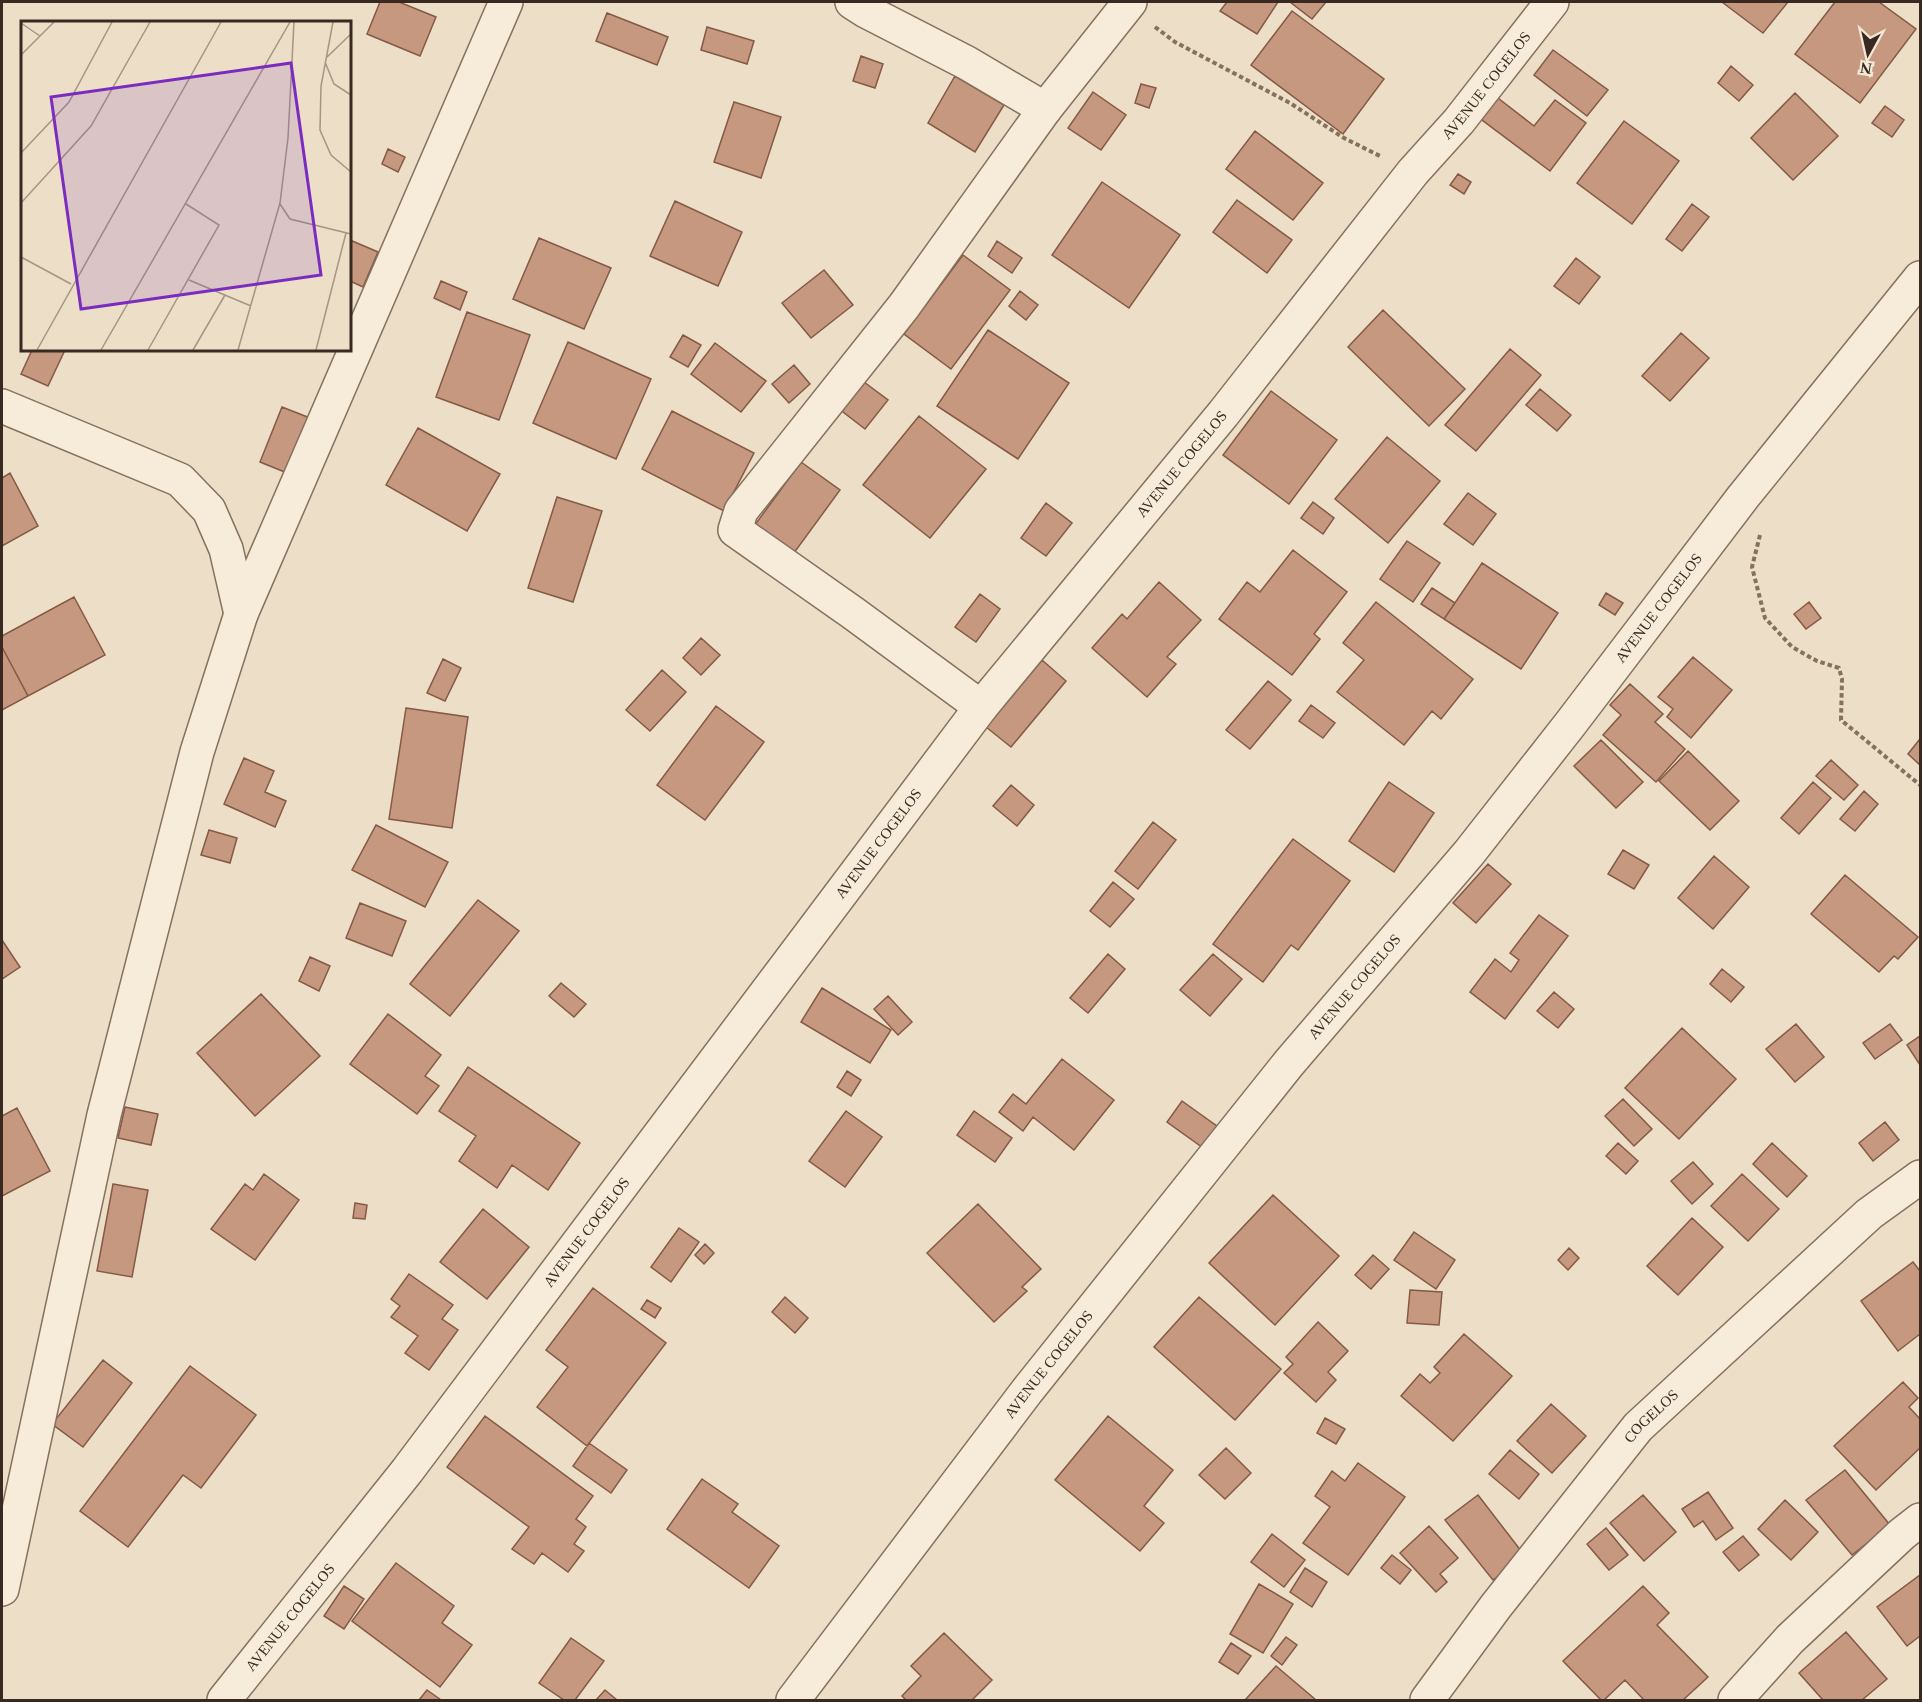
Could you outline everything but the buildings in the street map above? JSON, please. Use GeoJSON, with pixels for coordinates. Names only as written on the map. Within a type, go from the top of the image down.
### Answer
{"type":"FeatureCollection","features":[{"type":"Feature","properties":{"kind":"street"},"geometry":{"type":"LineString","coordinates":[[2,1589],[104,1115],[197,752],[241,614],[506,2]]}},
{"type":"Feature","properties":{"kind":"street"},"geometry":{"type":"LineString","coordinates":[[852,2],[967,63],[1045,109]]}},
{"type":"Feature","properties":{"kind":"street","name":"AVENUE COGELOS"},"geometry":{"type":"LineString","coordinates":[[224,1701],[407,1471],[981,707],[1222,414],[1413,172],[1459,121],[1552,2]]}},
{"type":"Feature","properties":{"kind":"street"},"geometry":{"type":"LineString","coordinates":[[981,707],[735,530],[741,511],[904,306],[1045,109],[1128,4]]}},
{"type":"Feature","properties":{"kind":"street","name":"AVENUE COGELOS"},"geometry":{"type":"LineString","coordinates":[[793,1701],[1027,1391],[1289,1063],[1469,853],[1743,497],[1920,278]]}},
{"type":"Feature","properties":{"kind":"street"},"geometry":{"type":"LineString","coordinates":[[2,406],[180,480],[209,510],[226,549],[241,614]]}},
{"type":"Feature","properties":{"kind":"street","name":"COGELOS"},"geometry":{"type":"LineString","coordinates":[[1427,1701],[1496,1606],[1638,1427],[1869,1214],[1920,1177]]}},
{"type":"Feature","properties":{"kind":"street"},"geometry":{"type":"LineString","coordinates":[[1735,1701],[1790,1639],[1902,1534],[1920,1520]]}},
{"type":"Feature","properties":{"kind":"path"},"geometry":{"type":"LineString","coordinates":[[1128,4],[1175,42],[1290,103],[1344,138],[1413,172]]}},
{"type":"Feature","properties":{"kind":"path"},"geometry":{"type":"LineString","coordinates":[[1743,497],[1751,507],[1760,532],[1752,567],[1765,618],[1792,647],[1817,661],[1839,668],[1842,679],[1841,720],[1920,785]]}}]}
